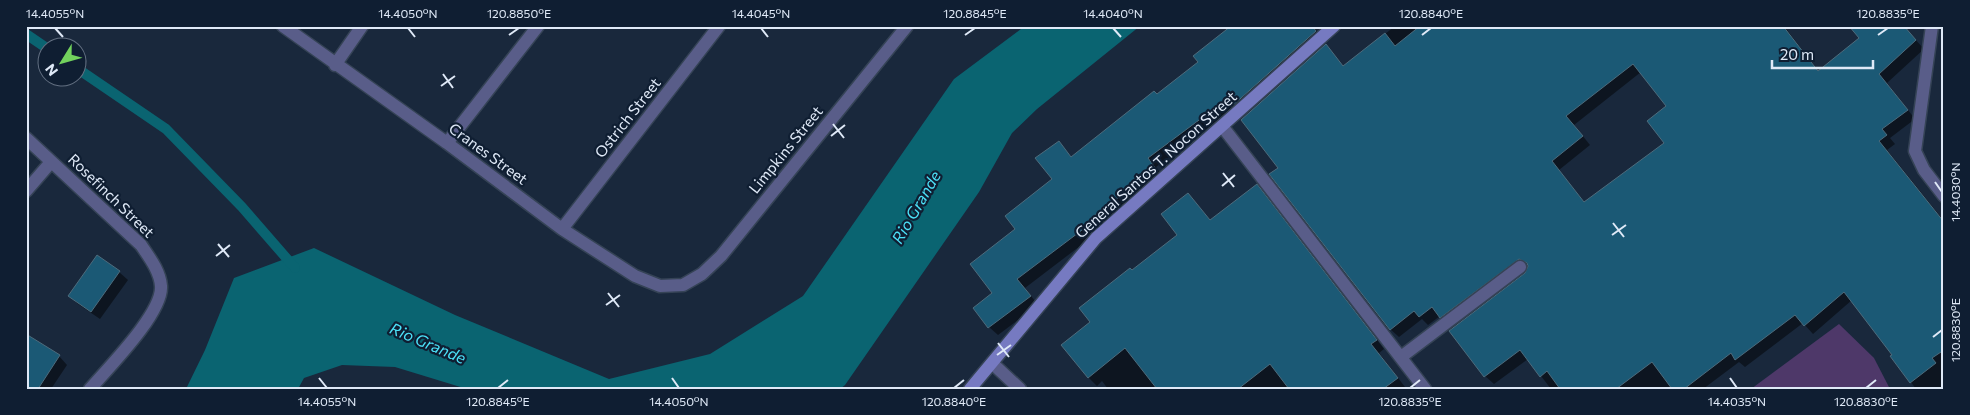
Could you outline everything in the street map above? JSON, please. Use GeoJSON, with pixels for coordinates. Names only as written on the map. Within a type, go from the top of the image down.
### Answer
{"type":"FeatureCollection","features":[{"type":"Feature","properties":{"kind":"main road","name":"General Santos T. Nocon Street"},"geometry":{"type":"LineString","coordinates":[[970,389],[1096,238],[1334,26]]}},
{"type":"Feature","properties":{"kind":"street","name":"Cranes Street"},"geometry":{"type":"LineString","coordinates":[[283,26],[335,65],[447,143],[562,230],[635,276],[660,286],[682,285]]}},
{"type":"Feature","properties":{"kind":"street"},"geometry":{"type":"LineString","coordinates":[[335,65],[362,26]]}},
{"type":"Feature","properties":{"kind":"street"},"geometry":{"type":"LineString","coordinates":[[447,143],[538,26]]}},
{"type":"Feature","properties":{"kind":"street","name":"Ostrich Street"},"geometry":{"type":"LineString","coordinates":[[562,230],[719,26]]}},
{"type":"Feature","properties":{"kind":"street","name":"Limpkins Street"},"geometry":{"type":"LineString","coordinates":[[682,285],[702,274],[721,256],[907,26]]}},
{"type":"Feature","properties":{"kind":"street"},"geometry":{"type":"LineString","coordinates":[[1932,26],[1915,151],[1924,170],[1944,196]]}},
{"type":"Feature","properties":{"kind":"street"},"geometry":{"type":"LineString","coordinates":[[1222,126],[1425,389]]}},
{"type":"Feature","properties":{"kind":"street","name":"Rosefinch Street"},"geometry":{"type":"LineString","coordinates":[[26,138],[141,245],[154,265],[161,286],[158,304],[149,319],[90,389]]}},
{"type":"Feature","properties":{"kind":"street"},"geometry":{"type":"LineString","coordinates":[[26,191],[51,162]]}},
{"type":"Feature","properties":{"kind":"street"},"geometry":{"type":"LineString","coordinates":[[1401,357],[1520,267]]}},
{"type":"Feature","properties":{"kind":"street"},"geometry":{"type":"LineString","coordinates":[[992,363],[1020,389]]}},
{"type":"Feature","properties":{"kind":"shaded area"},"geometry":{"type":"Polygon","coordinates":[[[1839,324],[1874,358],[1890,389],[1751,389],[1839,324]]]}},
{"type":"Feature","properties":{"kind":"water","name":"Rio Grande"},"geometry":{"type":"Polygon","coordinates":[[[1025,26],[1140,26],[1037,109],[1012,133],[979,192],[845,385],[840,389],[467,389],[395,367],[342,365],[304,378],[298,389],[186,389],[205,350],[234,278],[314,248],[455,315],[609,379],[710,354],[803,296],[954,79],[1025,26]]]}},
{"type":"Feature","properties":{"kind":"building"},"geometry":{"type":"Polygon","coordinates":[[[1231,26],[1312,26],[1316,31],[1231,107],[1226,100],[1148,158],[1156,169],[1091,218],[1094,221],[1017,279],[1031,296],[988,328],[973,308],[992,293],[970,264],[1015,229],[1005,216],[1052,179],[1035,158],[1059,141],[1071,157],[1154,91],[1157,94],[1198,62],[1193,56],[1231,26]]]}},
{"type":"Feature","properties":{"kind":"building"},"geometry":{"type":"Polygon","coordinates":[[[1420,26],[1783,26],[1818,71],[1859,38],[1849,26],[1904,26],[1916,40],[1879,74],[1908,110],[1882,129],[1887,135],[1879,141],[1944,222],[1944,350],[1932,358],[1936,363],[1910,383],[1890,356],[1892,355],[1844,292],[1804,326],[1795,315],[1735,360],[1731,353],[1684,389],[1672,389],[1652,362],[1616,389],[1560,389],[1547,371],[1540,377],[1520,350],[1484,377],[1449,331],[1525,273],[1528,266],[1527,263],[1519,259],[1440,318],[1432,307],[1419,317],[1414,311],[1390,330],[1269,174],[1278,168],[1241,120],[1326,44],[1343,66],[1385,33],[1395,46],[1420,26]],[[1633,64],[1566,116],[1583,136],[1552,161],[1584,202],[1664,143],[1647,121],[1666,106],[1633,64]]]}},
{"type":"Feature","properties":{"kind":"building"},"geometry":{"type":"Polygon","coordinates":[[[1257,184],[1377,340],[1371,344],[1398,378],[1383,389],[1289,389],[1270,364],[1238,389],[1157,389],[1125,348],[1088,378],[1061,345],[1090,322],[1079,308],[1130,268],[1132,270],[1177,235],[1161,214],[1188,193],[1210,220],[1257,184]]]}},
{"type":"Feature","properties":{"kind":"building"},"geometry":{"type":"Polygon","coordinates":[[[97,255],[120,271],[91,312],[68,296],[97,255]]]}},
{"type":"Feature","properties":{"kind":"building"},"geometry":{"type":"Polygon","coordinates":[[[26,334],[60,355],[38,389],[26,389],[26,334]]]}},
{"type":"Feature","properties":{"kind":"waterway"},"geometry":{"type":"LineString","coordinates":[[26,34],[38,42]]}},
{"type":"Feature","properties":{"kind":"waterway"},"geometry":{"type":"LineString","coordinates":[[88,76],[166,129],[242,207],[295,268]]}}]}
